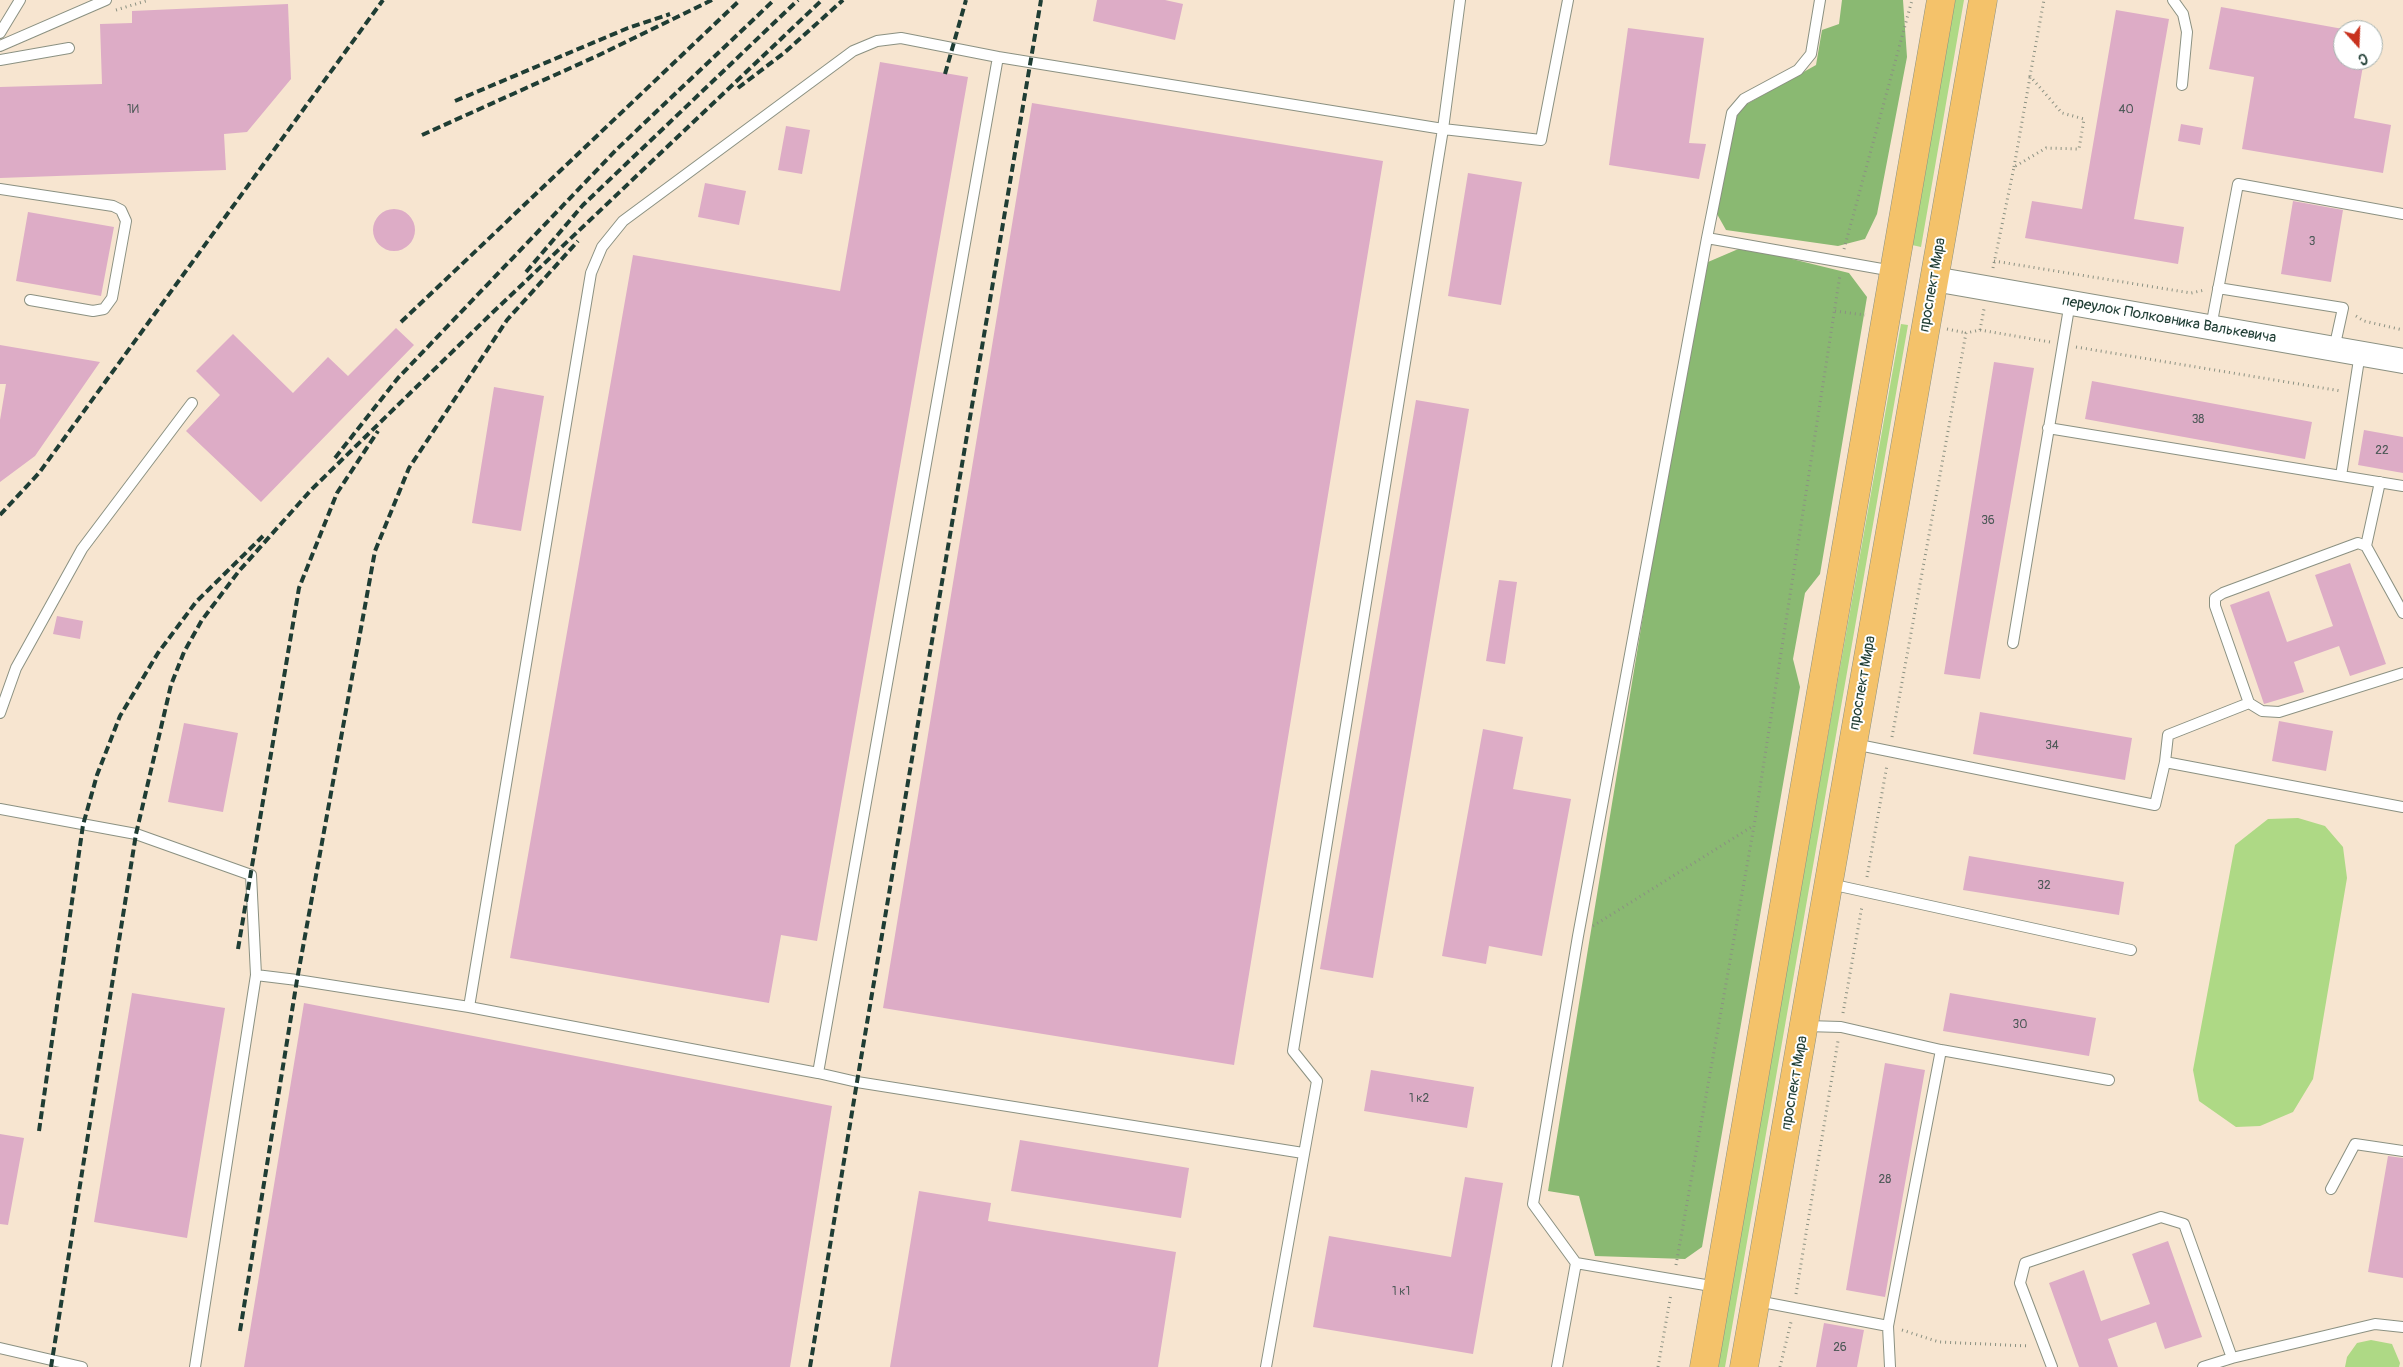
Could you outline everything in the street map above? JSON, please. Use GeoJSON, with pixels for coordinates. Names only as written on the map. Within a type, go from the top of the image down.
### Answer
{"type":"FeatureCollection","features":[{"type":"Feature","properties":{"kind":"main road"},"geometry":{"type":"LineString","coordinates":[[1704,1367],[1941,0]]}},
{"type":"Feature","properties":{"kind":"main road","name":"проспект Мира"},"geometry":{"type":"LineString","coordinates":[[1744,1367],[1983,0]]}},
{"type":"Feature","properties":{"kind":"main road"},"geometry":{"type":"LineString","coordinates":[[1895,271],[1934,279]]}},
{"type":"Feature","properties":{"kind":"street","name":"переулок Полковника Валькевича"},"geometry":{"type":"LineString","coordinates":[[1934,279],[2403,361]]}},
{"type":"Feature","properties":{"kind":"lane"},"geometry":{"type":"LineString","coordinates":[[0,33],[20,0]]}},
{"type":"Feature","properties":{"kind":"lane"},"geometry":{"type":"LineString","coordinates":[[0,46],[106,0]]}},
{"type":"Feature","properties":{"kind":"lane"},"geometry":{"type":"LineString","coordinates":[[1266,1367],[1317,1081],[1293,1051],[1443,129],[1460,0]]}},
{"type":"Feature","properties":{"kind":"lane"},"geometry":{"type":"LineString","coordinates":[[469,1007],[591,273],[602,247],[624,221],[852,51],[877,41],[901,38],[998,57],[1030,60],[1443,129],[1541,140],[1568,0]]}},
{"type":"Feature","properties":{"kind":"lane"},"geometry":{"type":"LineString","coordinates":[[1718,1287],[1576,1263],[1533,1204],[1578,936],[1707,238],[1732,113],[1744,99],[1798,70],[1811,54],[1820,0]]}},
{"type":"Feature","properties":{"kind":"lane"},"geometry":{"type":"LineString","coordinates":[[2173,0],[2183,14],[2187,32],[2182,85]]}},
{"type":"Feature","properties":{"kind":"lane"},"geometry":{"type":"LineString","coordinates":[[0,60],[69,48]]}},
{"type":"Feature","properties":{"kind":"lane"},"geometry":{"type":"LineString","coordinates":[[818,1073],[998,57]]}},
{"type":"Feature","properties":{"kind":"lane"},"geometry":{"type":"LineString","coordinates":[[2211,327],[2238,184],[2403,214]]}},
{"type":"Feature","properties":{"kind":"lane"},"geometry":{"type":"LineString","coordinates":[[0,189],[113,206],[122,210],[126,221],[112,298],[104,309],[93,311],[30,300]]}},
{"type":"Feature","properties":{"kind":"lane"},"geometry":{"type":"LineString","coordinates":[[1707,238],[1895,271]]}},
{"type":"Feature","properties":{"kind":"lane"},"geometry":{"type":"LineString","coordinates":[[2218,288],[2343,308],[2334,349]]}},
{"type":"Feature","properties":{"kind":"lane"},"geometry":{"type":"LineString","coordinates":[[2013,643],[2070,302]]}},
{"type":"Feature","properties":{"kind":"lane"},"geometry":{"type":"LineString","coordinates":[[2341,476],[2360,353]]}},
{"type":"Feature","properties":{"kind":"lane"},"geometry":{"type":"LineString","coordinates":[[0,713],[16,668],[82,549],[192,403]]}},
{"type":"Feature","properties":{"kind":"lane"},"geometry":{"type":"LineString","coordinates":[[2048,428],[2403,486]]}},
{"type":"Feature","properties":{"kind":"lane"},"geometry":{"type":"LineString","coordinates":[[2366,546],[2380,482]]}},
{"type":"Feature","properties":{"kind":"lane"},"geometry":{"type":"LineString","coordinates":[[2403,613],[2366,546],[2358,543],[2223,593],[2215,598],[2215,606],[2249,703],[2262,711],[2278,712],[2403,673]]}},
{"type":"Feature","properties":{"kind":"lane"},"geometry":{"type":"LineString","coordinates":[[1853,744],[2155,805],[2165,762],[2168,735],[2249,703]]}},
{"type":"Feature","properties":{"kind":"lane"},"geometry":{"type":"LineString","coordinates":[[2165,762],[2403,807]]}},
{"type":"Feature","properties":{"kind":"lane"},"geometry":{"type":"LineString","coordinates":[[0,809],[136,834],[251,875],[256,975],[195,1367]]}},
{"type":"Feature","properties":{"kind":"lane"},"geometry":{"type":"LineString","coordinates":[[1828,884],[2131,950]]}},
{"type":"Feature","properties":{"kind":"lane"},"geometry":{"type":"LineString","coordinates":[[256,975],[469,1007],[818,1073],[866,1084],[1303,1153]]}},
{"type":"Feature","properties":{"kind":"lane"},"geometry":{"type":"LineString","coordinates":[[1805,1026],[1841,1027],[1941,1050],[2109,1080]]}},
{"type":"Feature","properties":{"kind":"lane"},"geometry":{"type":"LineString","coordinates":[[1890,1367],[1888,1326],[1941,1050]]}},
{"type":"Feature","properties":{"kind":"lane"},"geometry":{"type":"LineString","coordinates":[[2330,1189],[2355,1144],[2403,1151]]}},
{"type":"Feature","properties":{"kind":"lane"},"geometry":{"type":"LineString","coordinates":[[2052,1367],[2020,1283],[2025,1263],[2161,1217],[2184,1224],[2232,1358]]}},
{"type":"Feature","properties":{"kind":"lane"},"geometry":{"type":"LineString","coordinates":[[1557,1367],[1576,1263]]}},
{"type":"Feature","properties":{"kind":"lane"},"geometry":{"type":"LineString","coordinates":[[1756,1301],[1888,1326]]}},
{"type":"Feature","properties":{"kind":"lane"},"geometry":{"type":"LineString","coordinates":[[2203,1367],[2232,1358],[2375,1324],[2403,1327]]}},
{"type":"Feature","properties":{"kind":"lane"},"geometry":{"type":"LineString","coordinates":[[0,1348],[82,1367]]}},
{"type":"Feature","properties":{"kind":"path"},"geometry":{"type":"LineString","coordinates":[[1844,251],[1912,0]]}},
{"type":"Feature","properties":{"kind":"path"},"geometry":{"type":"LineString","coordinates":[[1992,272],[2014,167],[2044,0]]}},
{"type":"Feature","properties":{"kind":"path"},"geometry":{"type":"LineString","coordinates":[[2014,167],[2046,148],[2079,149],[2084,119],[2062,114],[2030,76]]}},
{"type":"Feature","properties":{"kind":"path"},"geometry":{"type":"LineString","coordinates":[[1994,261],[2191,293],[2218,288]]}},
{"type":"Feature","properties":{"kind":"path"},"geometry":{"type":"LineString","coordinates":[[1675,1269],[1754,826],[1841,266]]}},
{"type":"Feature","properties":{"kind":"path"},"geometry":{"type":"LineString","coordinates":[[1980,330],[1986,302]]}},
{"type":"Feature","properties":{"kind":"path"},"geometry":{"type":"LineString","coordinates":[[2343,308],[2364,321],[2403,330]]}},
{"type":"Feature","properties":{"kind":"path"},"geometry":{"type":"LineString","coordinates":[[1835,311],[1870,316]]}},
{"type":"Feature","properties":{"kind":"path"},"geometry":{"type":"LineString","coordinates":[[1940,328],[1966,333]]}},
{"type":"Feature","properties":{"kind":"path"},"geometry":{"type":"LineString","coordinates":[[1866,885],[1888,757]]}},
{"type":"Feature","properties":{"kind":"path"},"geometry":{"type":"LineString","coordinates":[[1578,936],[1754,826]]}},
{"type":"Feature","properties":{"kind":"path"},"geometry":{"type":"LineString","coordinates":[[1842,1021],[1864,897]]}},
{"type":"Feature","properties":{"kind":"path"},"geometry":{"type":"LineString","coordinates":[[1795,1297],[1839,1033]]}},
{"type":"Feature","properties":{"kind":"path"},"geometry":{"type":"LineString","coordinates":[[1658,1367],[1672,1291]]}},
{"type":"Feature","properties":{"kind":"path"},"geometry":{"type":"LineString","coordinates":[[1780,1367],[1792,1315]]}},
{"type":"Feature","properties":{"kind":"path"},"geometry":{"type":"LineString","coordinates":[[1888,1326],[1939,1342],[2044,1347]]}},
{"type":"Feature","properties":{"kind":"green space"},"geometry":{"type":"Polygon","coordinates":[[[1842,0],[1903,0],[1907,57],[1877,214],[1865,239],[1838,246],[1726,230],[1717,214],[1738,109],[1816,65],[1822,30],[1839,24],[1842,0]]]}},
{"type":"Feature","properties":{"kind":"green space"},"geometry":{"type":"Polygon","coordinates":[[[1955,0],[1964,0],[1921,247],[1912,245],[1955,0]]]}},
{"type":"Feature","properties":{"kind":"green space"},"geometry":{"type":"Polygon","coordinates":[[[1743,247],[1849,273],[1867,297],[1820,574],[1805,593],[1793,659],[1800,687],[1702,1247],[1685,1259],[1595,1256],[1579,1196],[1548,1191],[1701,265],[1743,247]]]}},
{"type":"Feature","properties":{"kind":"green space"},"geometry":{"type":"Polygon","coordinates":[[[1901,324],[1908,325],[1725,1367],[1716,1367],[1901,324]]]}},
{"type":"Feature","properties":{"kind":"green space"},"geometry":{"type":"Polygon","coordinates":[[[2298,818],[2325,826],[2343,847],[2347,878],[2313,1079],[2293,1112],[2260,1126],[2236,1127],[2199,1101],[2193,1070],[2235,845],[2268,819],[2298,818]]]}},
{"type":"Feature","properties":{"kind":"green space"},"geometry":{"type":"Polygon","coordinates":[[[2371,1340],[2392,1344],[2400,1363],[2399,1367],[2345,1367],[2347,1357],[2357,1343],[2371,1340]]]}},
{"type":"Feature","properties":{"kind":"building"},"geometry":{"type":"Polygon","coordinates":[[[1097,0],[1165,0],[1183,4],[1175,40],[1093,21],[1097,0]]]}},
{"type":"Feature","properties":{"kind":"building"},"geometry":{"type":"Polygon","coordinates":[[[288,4],[291,79],[247,132],[224,134],[226,170],[0,178],[0,87],[102,84],[100,24],[132,23],[132,11],[288,4]]]}},
{"type":"Feature","properties":{"kind":"building"},"geometry":{"type":"Polygon","coordinates":[[[2221,7],[2333,27],[2333,70],[2362,70],[2354,118],[2391,125],[2383,173],[2242,149],[2254,77],[2209,69],[2221,7]]]}},
{"type":"Feature","properties":{"kind":"building"},"geometry":{"type":"Polygon","coordinates":[[[2116,10],[2169,19],[2134,219],[2184,227],[2178,264],[2025,238],[2032,201],[2082,209],[2116,10]]]}},
{"type":"Feature","properties":{"kind":"building"},"geometry":{"type":"Polygon","coordinates":[[[1628,28],[1704,38],[1689,143],[1706,144],[1699,179],[1609,165],[1628,28]]]}},
{"type":"Feature","properties":{"kind":"building"},"geometry":{"type":"Polygon","coordinates":[[[880,62],[968,77],[817,941],[781,935],[769,1003],[510,958],[633,255],[840,291],[880,62]]]}},
{"type":"Feature","properties":{"kind":"building"},"geometry":{"type":"Polygon","coordinates":[[[1032,103],[1383,161],[1234,1065],[883,1008],[1032,103]]]}},
{"type":"Feature","properties":{"kind":"building"},"geometry":{"type":"Polygon","coordinates":[[[2181,124],[2203,128],[2200,145],[2178,141],[2181,124]]]}},
{"type":"Feature","properties":{"kind":"building"},"geometry":{"type":"Polygon","coordinates":[[[786,126],[810,130],[802,174],[778,170],[786,126]]]}},
{"type":"Feature","properties":{"kind":"building"},"geometry":{"type":"Polygon","coordinates":[[[1468,173],[1522,182],[1501,305],[1448,296],[1468,173]]]}},
{"type":"Feature","properties":{"kind":"building"},"geometry":{"type":"Polygon","coordinates":[[[705,183],[746,191],[739,225],[698,217],[705,183]]]}},
{"type":"Feature","properties":{"kind":"building"},"geometry":{"type":"Polygon","coordinates":[[[2293,201],[2343,210],[2331,282],[2281,274],[2293,201]]]}},
{"type":"Feature","properties":{"kind":"building"},"geometry":{"type":"Polygon","coordinates":[[[390,209],[398,209],[409,215],[415,230],[409,245],[398,251],[390,251],[379,245],[373,234],[373,226],[379,215],[390,209]]]}},
{"type":"Feature","properties":{"kind":"building"},"geometry":{"type":"Polygon","coordinates":[[[28,212],[114,227],[101,296],[16,281],[28,212]]]}},
{"type":"Feature","properties":{"kind":"building"},"geometry":{"type":"Polygon","coordinates":[[[396,328],[414,345],[261,502],[186,431],[220,395],[196,371],[233,334],[293,393],[328,357],[348,376],[396,328]]]}},
{"type":"Feature","properties":{"kind":"building"},"geometry":{"type":"Polygon","coordinates":[[[0,345],[100,362],[35,456],[0,482],[0,420],[6,384],[0,384],[0,345]]]}},
{"type":"Feature","properties":{"kind":"building"},"geometry":{"type":"Polygon","coordinates":[[[1994,362],[2034,368],[1980,679],[1944,674],[1994,362]]]}},
{"type":"Feature","properties":{"kind":"building"},"geometry":{"type":"Polygon","coordinates":[[[2092,381],[2312,422],[2305,459],[2085,419],[2092,381]]]}},
{"type":"Feature","properties":{"kind":"building"},"geometry":{"type":"Polygon","coordinates":[[[494,387],[544,396],[521,531],[472,523],[494,387]]]}},
{"type":"Feature","properties":{"kind":"building"},"geometry":{"type":"Polygon","coordinates":[[[1416,400],[1469,409],[1373,978],[1320,969],[1416,400]]]}},
{"type":"Feature","properties":{"kind":"building"},"geometry":{"type":"Polygon","coordinates":[[[2364,430],[2403,437],[2403,473],[2358,465],[2364,430]]]}},
{"type":"Feature","properties":{"kind":"building"},"geometry":{"type":"Polygon","coordinates":[[[2350,563],[2386,664],[2350,676],[2339,646],[2294,662],[2304,692],[2264,704],[2230,605],[2269,591],[2287,642],[2333,626],[2315,575],[2350,563]]]}},
{"type":"Feature","properties":{"kind":"building"},"geometry":{"type":"Polygon","coordinates":[[[1499,580],[1517,582],[1505,664],[1486,661],[1499,580]]]}},
{"type":"Feature","properties":{"kind":"building"},"geometry":{"type":"Polygon","coordinates":[[[57,616],[83,621],[80,639],[53,634],[57,616]]]}},
{"type":"Feature","properties":{"kind":"building"},"geometry":{"type":"Polygon","coordinates":[[[1980,712],[2132,738],[2125,780],[1973,754],[1980,712]]]}},
{"type":"Feature","properties":{"kind":"building"},"geometry":{"type":"Polygon","coordinates":[[[2279,721],[2333,731],[2326,771],[2272,761],[2279,721]]]}},
{"type":"Feature","properties":{"kind":"building"},"geometry":{"type":"Polygon","coordinates":[[[184,723],[238,733],[223,812],[168,802],[184,723]]]}},
{"type":"Feature","properties":{"kind":"building"},"geometry":{"type":"Polygon","coordinates":[[[1483,729],[1523,737],[1513,789],[1571,799],[1542,956],[1489,946],[1486,964],[1442,956],[1483,729]]]}},
{"type":"Feature","properties":{"kind":"building"},"geometry":{"type":"Polygon","coordinates":[[[1969,856],[2124,882],[2119,915],[1963,890],[1969,856]]]}},
{"type":"Feature","properties":{"kind":"building"},"geometry":{"type":"Polygon","coordinates":[[[132,993],[225,1008],[187,1238],[94,1222],[132,993]]]}},
{"type":"Feature","properties":{"kind":"building"},"geometry":{"type":"Polygon","coordinates":[[[1950,993],[2096,1018],[2089,1056],[1943,1031],[1950,993]]]}},
{"type":"Feature","properties":{"kind":"building"},"geometry":{"type":"Polygon","coordinates":[[[304,1003],[832,1106],[790,1367],[244,1367],[304,1003]]]}},
{"type":"Feature","properties":{"kind":"building"},"geometry":{"type":"Polygon","coordinates":[[[1885,1063],[1925,1070],[1885,1297],[1846,1290],[1885,1063]]]}},
{"type":"Feature","properties":{"kind":"building"},"geometry":{"type":"Polygon","coordinates":[[[1371,1070],[1474,1087],[1467,1128],[1364,1111],[1371,1070]]]}},
{"type":"Feature","properties":{"kind":"building"},"geometry":{"type":"Polygon","coordinates":[[[0,1134],[24,1138],[8,1225],[0,1224],[0,1134]]]}},
{"type":"Feature","properties":{"kind":"building"},"geometry":{"type":"Polygon","coordinates":[[[1020,1140],[1189,1168],[1181,1218],[1011,1191],[1020,1140]]]}},
{"type":"Feature","properties":{"kind":"building"},"geometry":{"type":"Polygon","coordinates":[[[2388,1156],[2403,1158],[2403,1278],[2368,1272],[2388,1156]]]}},
{"type":"Feature","properties":{"kind":"building"},"geometry":{"type":"Polygon","coordinates":[[[1465,1177],[1503,1183],[1473,1354],[1313,1327],[1329,1236],[1451,1257],[1465,1177]]]}},
{"type":"Feature","properties":{"kind":"building"},"geometry":{"type":"Polygon","coordinates":[[[919,1191],[991,1203],[988,1221],[1176,1252],[1158,1367],[890,1367],[919,1191]]]}},
{"type":"Feature","properties":{"kind":"building"},"geometry":{"type":"Polygon","coordinates":[[[2168,1241],[2202,1337],[2165,1349],[2156,1322],[2108,1339],[2118,1367],[2079,1367],[2049,1283],[2084,1270],[2101,1321],[2150,1304],[2132,1254],[2168,1241]]]}},
{"type":"Feature","properties":{"kind":"building"},"geometry":{"type":"Polygon","coordinates":[[[1824,1323],[1864,1330],[1857,1367],[1816,1367],[1824,1323]]]}},
{"type":"Feature","properties":{"kind":"railway"},"geometry":{"type":"LineString","coordinates":[[0,515],[39,473],[383,0]]}},
{"type":"Feature","properties":{"kind":"railway"},"geometry":{"type":"LineString","coordinates":[[422,135],[597,56],[712,0]]}},
{"type":"Feature","properties":{"kind":"railway"},"geometry":{"type":"LineString","coordinates":[[401,322],[740,0]]}},
{"type":"Feature","properties":{"kind":"railway"},"geometry":{"type":"LineString","coordinates":[[335,458],[398,378],[617,149],[774,0]]}},
{"type":"Feature","properties":{"kind":"railway"},"geometry":{"type":"LineString","coordinates":[[526,272],[583,205],[798,0]]}},
{"type":"Feature","properties":{"kind":"railway"},"geometry":{"type":"LineString","coordinates":[[51,1367],[136,834],[171,685],[184,652],[202,620],[239,571],[311,490],[491,314],[822,0]]}},
{"type":"Feature","properties":{"kind":"railway"},"geometry":{"type":"LineString","coordinates":[[738,88],[784,53],[843,0]]}},
{"type":"Feature","properties":{"kind":"railway"},"geometry":{"type":"LineString","coordinates":[[945,74],[966,0]]}},
{"type":"Feature","properties":{"kind":"railway"},"geometry":{"type":"LineString","coordinates":[[810,1367],[1041,0]]}},
{"type":"Feature","properties":{"kind":"railway"},"geometry":{"type":"LineString","coordinates":[[455,101],[628,28],[670,14]]}},
{"type":"Feature","properties":{"kind":"railway"},"geometry":{"type":"LineString","coordinates":[[240,1331],[297,980],[375,551],[409,468],[507,320],[578,241]]}},
{"type":"Feature","properties":{"kind":"railway"},"geometry":{"type":"LineString","coordinates":[[238,949],[299,588],[337,493],[378,431]]}},
{"type":"Feature","properties":{"kind":"railway"},"geometry":{"type":"LineString","coordinates":[[39,1131],[83,825],[97,775],[120,716],[158,653],[196,602],[263,536]]}}]}
